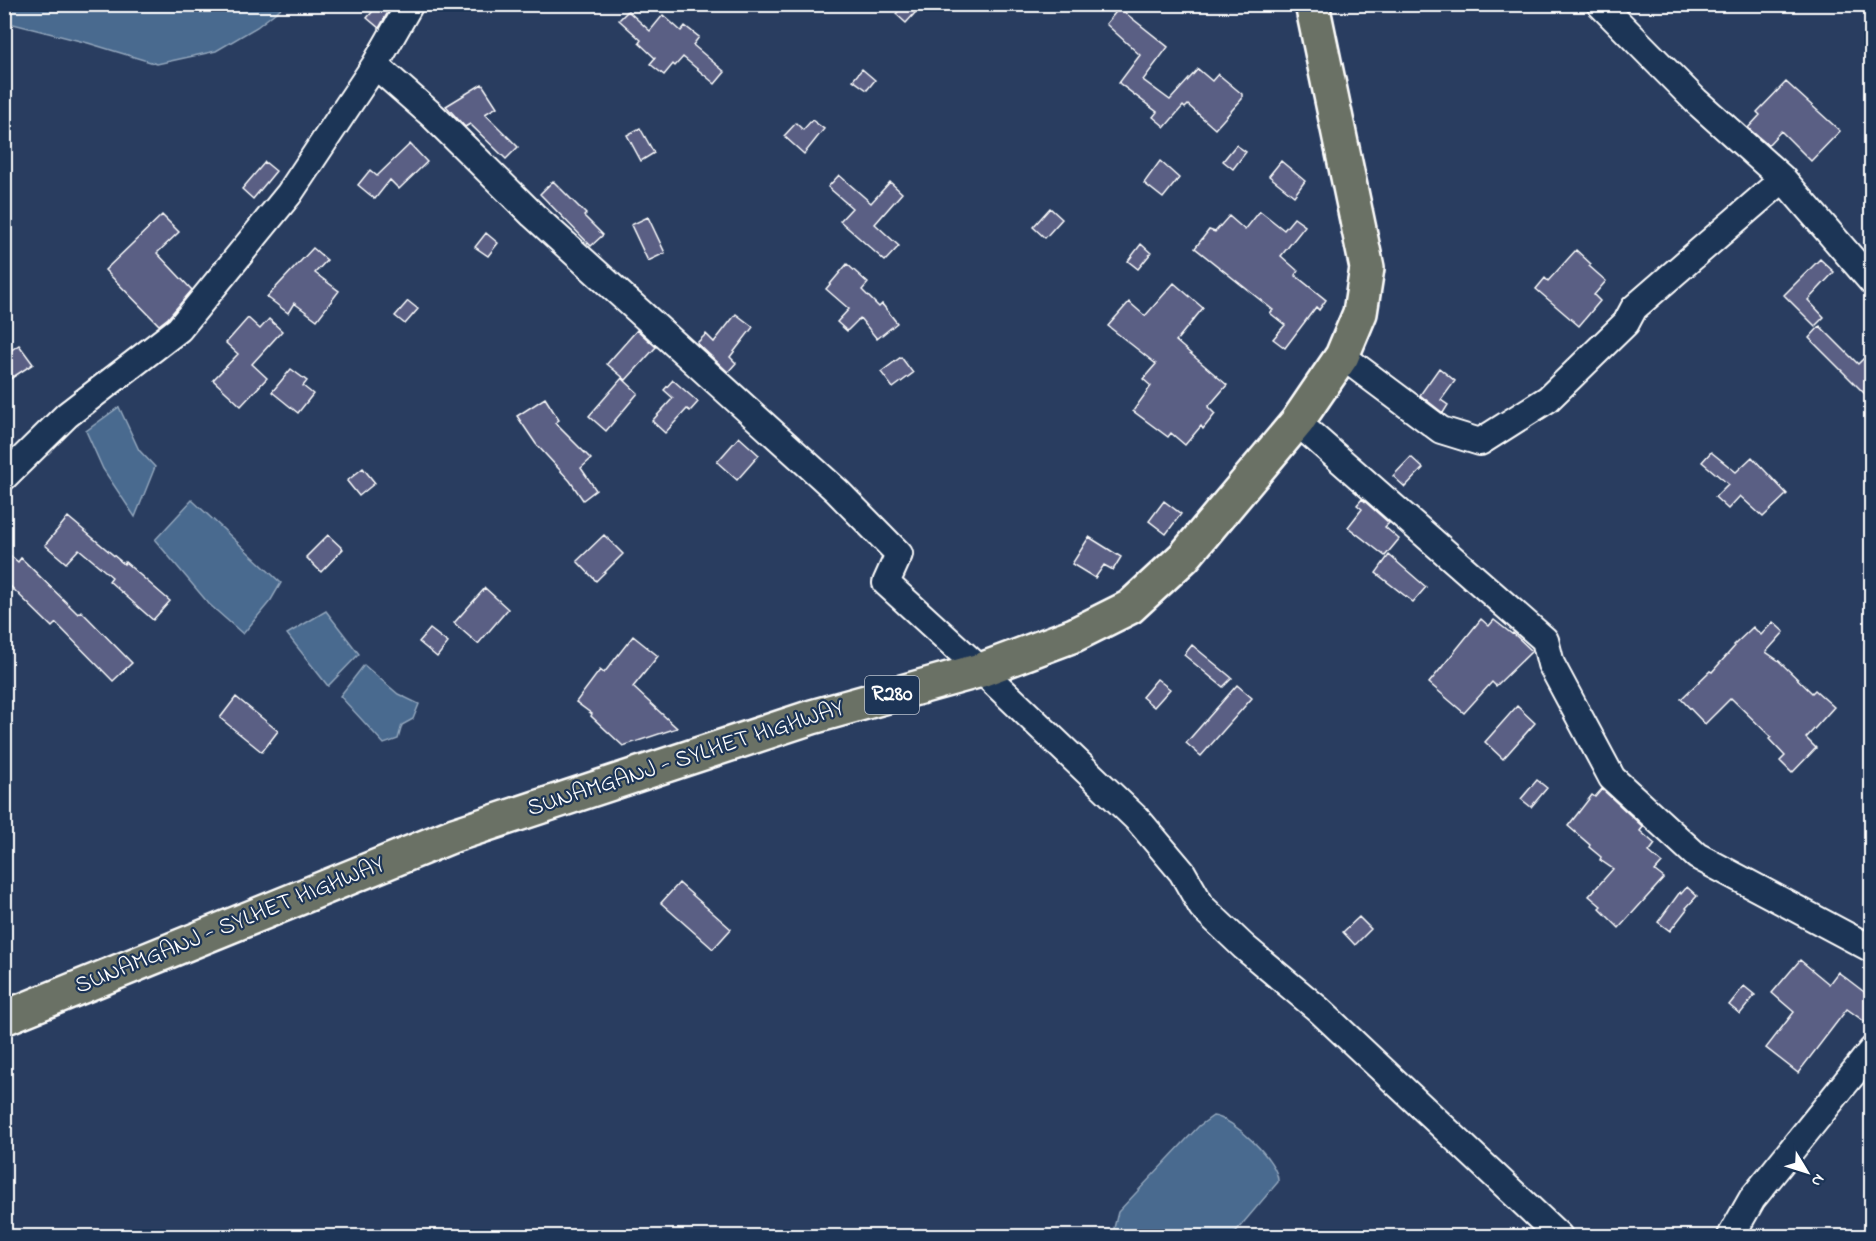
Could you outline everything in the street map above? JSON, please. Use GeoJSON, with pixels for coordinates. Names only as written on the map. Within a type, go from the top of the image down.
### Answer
{"type":"FeatureCollection","features":[{"type":"Feature","properties":{"kind":"main road","name":"SUNAMGANJ - SYLHET HIGHWAY"},"geometry":{"type":"LineString","coordinates":[[4,1018],[454,835],[812,717],[981,670],[1074,635],[1130,607],[1184,557],[1297,422],[1342,356],[1360,313],[1367,268],[1312,4]]}},
{"type":"Feature","properties":{"kind":"street"},"geometry":{"type":"LineString","coordinates":[[4,477],[67,415],[179,329],[289,194],[375,65],[410,4]]}},
{"type":"Feature","properties":{"kind":"street"},"geometry":{"type":"LineString","coordinates":[[1600,4],[1696,101],[1783,179],[1872,282]]}},
{"type":"Feature","properties":{"kind":"street"},"geometry":{"type":"LineString","coordinates":[[375,65],[433,116],[533,215],[837,492],[899,554],[886,583],[1139,821],[1182,872],[1202,907],[1244,947],[1318,1009],[1559,1236]]}},
{"type":"Feature","properties":{"kind":"street"},"geometry":{"type":"LineString","coordinates":[[1342,356],[1441,430],[1480,441],[1548,399],[1626,323],[1634,308],[1783,179]]}},
{"type":"Feature","properties":{"kind":"street"},"geometry":{"type":"LineString","coordinates":[[1297,422],[1545,640],[1551,664],[1612,778],[1697,856],[1872,949]]}},
{"type":"Feature","properties":{"kind":"street"},"geometry":{"type":"LineString","coordinates":[[1731,1236],[1752,1199],[1872,1050]]}},
{"type":"Feature","properties":{"kind":"water"},"geometry":{"type":"Polygon","coordinates":[[[4,5],[285,5],[257,27],[216,51],[157,64],[88,43],[5,22],[4,5]]]}},
{"type":"Feature","properties":{"kind":"water"},"geometry":{"type":"Polygon","coordinates":[[[119,407],[139,450],[155,467],[135,517],[103,469],[86,431],[119,407]]]}},
{"type":"Feature","properties":{"kind":"water"},"geometry":{"type":"Polygon","coordinates":[[[192,500],[281,583],[271,600],[243,634],[209,604],[155,540],[192,500]]]}},
{"type":"Feature","properties":{"kind":"water"},"geometry":{"type":"Polygon","coordinates":[[[326,611],[359,654],[328,686],[287,634],[326,611]]]}},
{"type":"Feature","properties":{"kind":"water"},"geometry":{"type":"Polygon","coordinates":[[[364,665],[398,694],[419,704],[413,719],[402,725],[398,739],[384,744],[340,696],[364,665]]]}},
{"type":"Feature","properties":{"kind":"water"},"geometry":{"type":"Polygon","coordinates":[[[1213,1116],[1231,1124],[1253,1142],[1271,1163],[1277,1173],[1278,1182],[1232,1236],[1116,1236],[1114,1228],[1118,1212],[1199,1126],[1213,1116]]]}},
{"type":"Feature","properties":{"kind":"building"},"geometry":{"type":"Polygon","coordinates":[[[379,4],[388,12],[379,28],[367,18],[379,4]]]}},
{"type":"Feature","properties":{"kind":"building"},"geometry":{"type":"Polygon","coordinates":[[[905,4],[923,4],[906,23],[896,14],[905,4]]]}},
{"type":"Feature","properties":{"kind":"building"},"geometry":{"type":"Polygon","coordinates":[[[1119,8],[1168,47],[1143,80],[1170,100],[1198,69],[1212,81],[1218,74],[1242,94],[1242,99],[1215,129],[1188,105],[1185,108],[1183,106],[1165,127],[1153,117],[1157,112],[1119,83],[1140,55],[1106,24],[1119,8]]]}},
{"type":"Feature","properties":{"kind":"building"},"geometry":{"type":"Polygon","coordinates":[[[628,11],[650,31],[663,15],[681,31],[685,26],[699,37],[693,45],[725,72],[715,84],[683,57],[664,75],[650,64],[655,58],[639,43],[641,40],[619,20],[628,11]]]}},
{"type":"Feature","properties":{"kind":"building"},"geometry":{"type":"Polygon","coordinates":[[[862,69],[875,80],[867,90],[853,80],[862,69]]]}},
{"type":"Feature","properties":{"kind":"building"},"geometry":{"type":"Polygon","coordinates":[[[1786,82],[1840,131],[1811,161],[1781,131],[1768,145],[1748,128],[1760,115],[1757,112],[1786,82]]]}},
{"type":"Feature","properties":{"kind":"building"},"geometry":{"type":"Polygon","coordinates":[[[482,84],[497,107],[485,114],[518,147],[506,159],[470,124],[465,127],[446,106],[482,84]]]}},
{"type":"Feature","properties":{"kind":"building"},"geometry":{"type":"Polygon","coordinates":[[[812,120],[824,129],[804,154],[784,136],[796,123],[803,130],[812,120]]]}},
{"type":"Feature","properties":{"kind":"building"},"geometry":{"type":"Polygon","coordinates":[[[640,128],[654,153],[641,161],[627,135],[640,128]]]}},
{"type":"Feature","properties":{"kind":"building"},"geometry":{"type":"Polygon","coordinates":[[[410,144],[427,162],[399,189],[390,180],[375,199],[358,185],[370,170],[377,176],[410,144]]]}},
{"type":"Feature","properties":{"kind":"building"},"geometry":{"type":"Polygon","coordinates":[[[1236,145],[1246,152],[1233,169],[1223,161],[1236,145]]]}},
{"type":"Feature","properties":{"kind":"building"},"geometry":{"type":"Polygon","coordinates":[[[1160,161],[1179,178],[1163,198],[1144,183],[1160,161]]]}},
{"type":"Feature","properties":{"kind":"building"},"geometry":{"type":"Polygon","coordinates":[[[1281,161],[1305,181],[1294,196],[1269,176],[1281,161]]]}},
{"type":"Feature","properties":{"kind":"building"},"geometry":{"type":"Polygon","coordinates":[[[265,162],[276,171],[253,199],[242,189],[265,162]]]}},
{"type":"Feature","properties":{"kind":"building"},"geometry":{"type":"Polygon","coordinates":[[[839,175],[871,203],[890,182],[902,193],[875,224],[899,246],[885,261],[840,221],[852,208],[828,187],[839,175]]]}},
{"type":"Feature","properties":{"kind":"building"},"geometry":{"type":"Polygon","coordinates":[[[553,181],[603,235],[591,246],[540,194],[553,181]]]}},
{"type":"Feature","properties":{"kind":"building"},"geometry":{"type":"Polygon","coordinates":[[[1050,208],[1062,219],[1045,238],[1033,227],[1050,208]]]}},
{"type":"Feature","properties":{"kind":"building"},"geometry":{"type":"Polygon","coordinates":[[[1260,211],[1284,230],[1294,218],[1305,226],[1281,256],[1298,271],[1295,275],[1326,300],[1319,310],[1316,307],[1285,348],[1273,339],[1285,325],[1270,313],[1273,310],[1195,248],[1209,230],[1215,232],[1229,216],[1245,230],[1260,211]]]}},
{"type":"Feature","properties":{"kind":"building"},"geometry":{"type":"Polygon","coordinates":[[[162,215],[179,232],[157,253],[192,290],[159,325],[105,270],[162,215]]]}},
{"type":"Feature","properties":{"kind":"building"},"geometry":{"type":"Polygon","coordinates":[[[648,217],[665,253],[648,261],[631,225],[648,217]]]}},
{"type":"Feature","properties":{"kind":"building"},"geometry":{"type":"Polygon","coordinates":[[[486,233],[498,243],[488,256],[475,247],[486,233]]]}},
{"type":"Feature","properties":{"kind":"building"},"geometry":{"type":"Polygon","coordinates":[[[1141,244],[1151,253],[1138,269],[1128,261],[1141,244]]]}},
{"type":"Feature","properties":{"kind":"building"},"geometry":{"type":"Polygon","coordinates":[[[313,248],[327,260],[315,273],[339,291],[317,320],[294,303],[288,313],[267,297],[313,248]]]}},
{"type":"Feature","properties":{"kind":"building"},"geometry":{"type":"Polygon","coordinates":[[[1576,250],[1606,281],[1594,295],[1600,301],[1579,326],[1536,289],[1545,278],[1548,281],[1576,250]]]}},
{"type":"Feature","properties":{"kind":"building"},"geometry":{"type":"Polygon","coordinates":[[[1820,259],[1834,272],[1808,300],[1824,317],[1815,326],[1784,295],[1820,259]]]}},
{"type":"Feature","properties":{"kind":"building"},"geometry":{"type":"Polygon","coordinates":[[[847,264],[868,283],[862,290],[879,307],[882,304],[897,323],[877,339],[860,318],[847,331],[837,322],[849,309],[826,289],[847,264]]]}},
{"type":"Feature","properties":{"kind":"building"},"geometry":{"type":"Polygon","coordinates":[[[1174,283],[1203,308],[1176,341],[1227,385],[1208,407],[1215,414],[1203,429],[1201,426],[1185,445],[1171,433],[1168,437],[1133,411],[1151,386],[1143,379],[1156,364],[1108,326],[1129,302],[1145,316],[1174,283]]]}},
{"type":"Feature","properties":{"kind":"building"},"geometry":{"type":"Polygon","coordinates":[[[408,301],[418,309],[405,324],[395,316],[408,301]]]}},
{"type":"Feature","properties":{"kind":"building"},"geometry":{"type":"Polygon","coordinates":[[[736,314],[753,327],[730,357],[736,363],[728,372],[697,343],[706,334],[714,342],[736,314]]]}},
{"type":"Feature","properties":{"kind":"building"},"geometry":{"type":"Polygon","coordinates":[[[248,318],[260,329],[269,319],[282,331],[252,364],[267,378],[241,406],[213,380],[238,354],[226,343],[248,318]]]}},
{"type":"Feature","properties":{"kind":"building"},"geometry":{"type":"Polygon","coordinates":[[[1820,326],[1858,364],[1864,358],[1872,366],[1872,401],[1809,338],[1820,326]]]}},
{"type":"Feature","properties":{"kind":"building"},"geometry":{"type":"Polygon","coordinates":[[[637,330],[656,347],[626,380],[607,364],[637,330]]]}},
{"type":"Feature","properties":{"kind":"building"},"geometry":{"type":"Polygon","coordinates":[[[19,345],[33,364],[4,383],[4,355],[19,345]]]}},
{"type":"Feature","properties":{"kind":"building"},"geometry":{"type":"Polygon","coordinates":[[[901,357],[913,373],[893,388],[881,372],[901,357]]]}},
{"type":"Feature","properties":{"kind":"building"},"geometry":{"type":"Polygon","coordinates":[[[1439,368],[1455,381],[1441,400],[1448,405],[1443,413],[1420,395],[1439,368]]]}},
{"type":"Feature","properties":{"kind":"building"},"geometry":{"type":"Polygon","coordinates":[[[291,369],[307,381],[303,386],[313,394],[298,413],[272,392],[291,369]]]}},
{"type":"Feature","properties":{"kind":"building"},"geometry":{"type":"Polygon","coordinates":[[[622,378],[638,393],[606,431],[589,416],[622,378]]]}},
{"type":"Feature","properties":{"kind":"building"},"geometry":{"type":"Polygon","coordinates":[[[673,380],[698,402],[690,411],[687,409],[665,433],[652,421],[673,398],[664,390],[673,380]]]}},
{"type":"Feature","properties":{"kind":"building"},"geometry":{"type":"Polygon","coordinates":[[[545,398],[559,420],[555,423],[591,459],[581,468],[596,490],[583,500],[570,481],[536,444],[517,416],[545,398]]]}},
{"type":"Feature","properties":{"kind":"building"},"geometry":{"type":"Polygon","coordinates":[[[739,437],[759,455],[737,480],[717,462],[739,437]]]}},
{"type":"Feature","properties":{"kind":"building"},"geometry":{"type":"Polygon","coordinates":[[[1711,452],[1736,472],[1752,457],[1787,494],[1763,517],[1740,496],[1728,509],[1715,497],[1728,484],[1702,462],[1711,452]]]}},
{"type":"Feature","properties":{"kind":"building"},"geometry":{"type":"Polygon","coordinates":[[[1411,457],[1423,468],[1405,487],[1393,476],[1411,457]]]}},
{"type":"Feature","properties":{"kind":"building"},"geometry":{"type":"Polygon","coordinates":[[[363,468],[375,483],[359,496],[347,481],[363,468]]]}},
{"type":"Feature","properties":{"kind":"building"},"geometry":{"type":"Polygon","coordinates":[[[1362,499],[1389,523],[1385,527],[1399,539],[1385,556],[1348,527],[1362,509],[1357,505],[1362,499]]]}},
{"type":"Feature","properties":{"kind":"building"},"geometry":{"type":"Polygon","coordinates":[[[1164,501],[1181,514],[1166,534],[1149,521],[1164,501]]]}},
{"type":"Feature","properties":{"kind":"building"},"geometry":{"type":"Polygon","coordinates":[[[68,517],[170,601],[153,620],[109,581],[112,577],[79,549],[66,563],[45,545],[68,517]]]}},
{"type":"Feature","properties":{"kind":"building"},"geometry":{"type":"Polygon","coordinates":[[[328,535],[343,549],[321,572],[306,557],[328,535]]]}},
{"type":"Feature","properties":{"kind":"building"},"geometry":{"type":"Polygon","coordinates":[[[604,535],[623,554],[596,581],[577,561],[604,535]]]}},
{"type":"Feature","properties":{"kind":"building"},"geometry":{"type":"Polygon","coordinates":[[[1089,537],[1121,557],[1113,570],[1104,565],[1095,578],[1072,564],[1089,537]]]}},
{"type":"Feature","properties":{"kind":"building"},"geometry":{"type":"Polygon","coordinates":[[[4,550],[18,562],[21,558],[78,614],[81,611],[132,663],[113,681],[56,623],[52,627],[4,580],[4,550]]]}},
{"type":"Feature","properties":{"kind":"building"},"geometry":{"type":"Polygon","coordinates":[[[1389,555],[1426,587],[1413,602],[1376,573],[1389,555]]]}},
{"type":"Feature","properties":{"kind":"building"},"geometry":{"type":"Polygon","coordinates":[[[485,588],[508,609],[478,644],[454,623],[485,588]]]}},
{"type":"Feature","properties":{"kind":"building"},"geometry":{"type":"Polygon","coordinates":[[[1481,619],[1489,626],[1494,620],[1513,633],[1532,651],[1496,686],[1492,682],[1464,713],[1429,683],[1481,619]]]}},
{"type":"Feature","properties":{"kind":"building"},"geometry":{"type":"Polygon","coordinates":[[[1773,622],[1784,632],[1766,652],[1779,661],[1812,693],[1815,690],[1834,707],[1806,738],[1816,748],[1792,773],[1780,761],[1785,756],[1769,739],[1771,737],[1731,698],[1705,724],[1681,699],[1710,671],[1712,672],[1734,645],[1753,627],[1761,635],[1773,622]]]}},
{"type":"Feature","properties":{"kind":"building"},"geometry":{"type":"Polygon","coordinates":[[[430,629],[448,643],[437,657],[419,642],[430,629]]]}},
{"type":"Feature","properties":{"kind":"building"},"geometry":{"type":"Polygon","coordinates":[[[633,636],[658,656],[633,687],[677,728],[623,746],[591,716],[592,714],[576,702],[600,670],[604,673],[633,636]]]}},
{"type":"Feature","properties":{"kind":"building"},"geometry":{"type":"Polygon","coordinates":[[[1192,645],[1232,678],[1223,687],[1184,655],[1192,645]]]}},
{"type":"Feature","properties":{"kind":"building"},"geometry":{"type":"Polygon","coordinates":[[[1157,679],[1170,689],[1154,707],[1142,697],[1157,679]]]}},
{"type":"Feature","properties":{"kind":"building"},"geometry":{"type":"Polygon","coordinates":[[[1237,685],[1252,698],[1201,756],[1186,743],[1237,685]]]}},
{"type":"Feature","properties":{"kind":"building"},"geometry":{"type":"Polygon","coordinates":[[[236,697],[278,731],[262,752],[220,718],[236,697]]]}},
{"type":"Feature","properties":{"kind":"building"},"geometry":{"type":"Polygon","coordinates":[[[1517,706],[1535,723],[1503,759],[1485,742],[1517,706]]]}},
{"type":"Feature","properties":{"kind":"building"},"geometry":{"type":"Polygon","coordinates":[[[1537,780],[1547,788],[1531,807],[1521,799],[1537,780]]]}},
{"type":"Feature","properties":{"kind":"building"},"geometry":{"type":"Polygon","coordinates":[[[1602,789],[1643,827],[1640,831],[1655,844],[1649,852],[1662,863],[1655,871],[1664,878],[1619,928],[1599,908],[1601,906],[1589,896],[1613,869],[1600,860],[1601,857],[1589,847],[1590,845],[1568,826],[1592,795],[1595,797],[1602,789]]]}},
{"type":"Feature","properties":{"kind":"building"},"geometry":{"type":"Polygon","coordinates":[[[679,883],[731,929],[713,949],[661,903],[679,883]]]}},
{"type":"Feature","properties":{"kind":"building"},"geometry":{"type":"Polygon","coordinates":[[[1687,887],[1697,896],[1670,931],[1658,922],[1680,892],[1681,894],[1687,887]]]}},
{"type":"Feature","properties":{"kind":"building"},"geometry":{"type":"Polygon","coordinates":[[[1359,917],[1371,929],[1355,945],[1343,932],[1359,917]]]}},
{"type":"Feature","properties":{"kind":"building"},"geometry":{"type":"Polygon","coordinates":[[[1800,960],[1829,984],[1838,972],[1872,998],[1872,1027],[1847,1009],[1798,1073],[1766,1048],[1794,1012],[1772,993],[1800,960]]]}},
{"type":"Feature","properties":{"kind":"building"},"geometry":{"type":"Polygon","coordinates":[[[1744,986],[1755,995],[1740,1014],[1729,1005],[1744,986]]]}}]}
